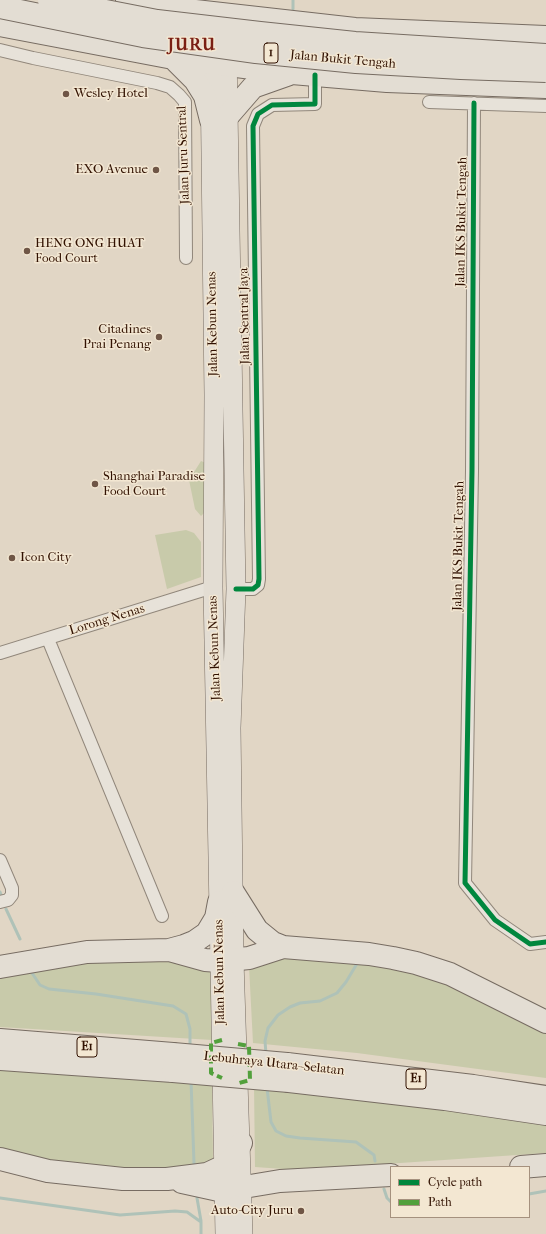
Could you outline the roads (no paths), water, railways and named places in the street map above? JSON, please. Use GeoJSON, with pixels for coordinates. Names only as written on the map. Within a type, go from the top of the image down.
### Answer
{"type":"FeatureCollection","features":[{"type":"Feature","properties":{"kind":"highway","name":"Jalan Bukit Tengah"},"geometry":{"type":"LineString","coordinates":[[49,0],[157,20],[268,34],[355,43],[546,54]]}},
{"type":"Feature","properties":{"kind":"highway"},"geometry":{"type":"LineString","coordinates":[[246,0],[266,19]]}},
{"type":"Feature","properties":{"kind":"highway"},"geometry":{"type":"LineString","coordinates":[[137,2],[178,4],[222,14],[355,29],[546,37]]}},
{"type":"Feature","properties":{"kind":"highway"},"geometry":{"type":"LineString","coordinates":[[137,2],[167,18],[169,32],[162,44],[139,52]]}},
{"type":"Feature","properties":{"kind":"highway","name":"Jalan Bukit Tengah"},"geometry":{"type":"LineString","coordinates":[[0,6],[143,36],[256,52],[371,63],[546,71]]}},
{"type":"Feature","properties":{"kind":"highway"},"geometry":{"type":"LineString","coordinates":[[304,74],[295,64],[292,47],[298,32],[311,24]]}},
{"type":"Feature","properties":{"kind":"highway"},"geometry":{"type":"LineString","coordinates":[[0,25],[172,58],[304,74],[387,81],[546,88]]}},
{"type":"Feature","properties":{"kind":"highway"},"geometry":{"type":"LineString","coordinates":[[172,58],[194,80],[219,118],[253,87],[304,74]]}},
{"type":"Feature","properties":{"kind":"highway"},"geometry":{"type":"LineString","coordinates":[[0,967],[87,952],[169,950],[194,942],[207,933],[226,897],[257,930],[273,943],[283,947],[369,954],[435,968],[473,984],[546,1022]]}},
{"type":"Feature","properties":{"kind":"highway"},"geometry":{"type":"LineString","coordinates":[[169,950],[205,960],[227,961],[283,947]]}},
{"type":"Feature","properties":{"kind":"highway","name":"Lebuhraya Utara–Selatan"},"geometry":{"type":"LineString","coordinates":[[0,1040],[173,1063],[288,1073],[465,1085],[546,1097]]}},
{"type":"Feature","properties":{"kind":"highway","name":"Lebuhraya Utara–Selatan"},"geometry":{"type":"LineString","coordinates":[[0,1059],[173,1063]]}},
{"type":"Feature","properties":{"kind":"highway","name":"Lebuhraya Utara–Selatan"},"geometry":{"type":"LineString","coordinates":[[288,1073],[546,1114]]}},
{"type":"Feature","properties":{"kind":"highway"},"geometry":{"type":"LineString","coordinates":[[231,1183],[234,1157],[241,1143]]}},
{"type":"Feature","properties":{"kind":"highway"},"geometry":{"type":"LineString","coordinates":[[0,1159],[48,1172],[123,1179],[167,1179],[231,1183],[390,1175]]}},
{"type":"Feature","properties":{"kind":"highway"},"geometry":{"type":"LineString","coordinates":[[530,1166],[546,1165]]}},
{"type":"Feature","properties":{"kind":"main road","name":"Jalan Kebun Nenas"},"geometry":{"type":"LineString","coordinates":[[222,14],[218,63],[219,118],[236,589],[226,897]]}},
{"type":"Feature","properties":{"kind":"main road","name":"Jalan Kebun Nenas"},"geometry":{"type":"LineString","coordinates":[[219,118],[214,395],[214,587],[226,897],[231,1183],[225,1234]]}},
{"type":"Feature","properties":{"kind":"main road","name":"Jalan Kebun Nenas"},"geometry":{"type":"LineString","coordinates":[[227,961],[241,1143]]}},
{"type":"Feature","properties":{"kind":"main road","name":"Jalan Kebun Nenas"},"geometry":{"type":"LineString","coordinates":[[231,1183],[243,1234]]}},
{"type":"Feature","properties":{"kind":"street","name":"Jalan Juru Sentral"},"geometry":{"type":"LineString","coordinates":[[0,50],[157,83],[170,87],[179,95],[185,102],[186,258]]}},
{"type":"Feature","properties":{"kind":"street","name":"Jalan Sentral Jaya"},"geometry":{"type":"LineString","coordinates":[[236,589],[253,589],[258,585],[259,545],[253,126],[258,114],[272,105],[315,104],[304,74]]}},
{"type":"Feature","properties":{"kind":"street"},"geometry":{"type":"LineString","coordinates":[[429,102],[546,106]]}},
{"type":"Feature","properties":{"kind":"street","name":"Jalan IKS Bukit Tengah"},"geometry":{"type":"LineString","coordinates":[[474,103],[472,471],[465,882],[495,920],[530,944],[546,942]]}},
{"type":"Feature","properties":{"kind":"street","name":"Lorong Nenas"},"geometry":{"type":"LineString","coordinates":[[0,654],[214,587]]}},
{"type":"Feature","properties":{"kind":"street"},"geometry":{"type":"LineString","coordinates":[[48,639],[162,916]]}},
{"type":"Feature","properties":{"kind":"street"},"geometry":{"type":"LineString","coordinates":[[0,860],[12,888],[12,895],[8,900],[0,902]]}},
{"type":"Feature","properties":{"kind":"waterway"},"geometry":{"type":"LineString","coordinates":[[293,0],[293,9]]}},
{"type":"Feature","properties":{"kind":"waterway"},"geometry":{"type":"LineString","coordinates":[[6,909],[20,939]]}},
{"type":"Feature","properties":{"kind":"waterway"},"geometry":{"type":"LineString","coordinates":[[266,1054],[265,1041],[268,1028],[278,1015],[290,1007],[300,1003],[320,1001],[337,993],[346,982],[358,962]]}},
{"type":"Feature","properties":{"kind":"waterway"},"geometry":{"type":"LineString","coordinates":[[32,973],[40,985],[49,989],[96,994],[173,1006],[186,1014],[190,1029],[190,1047]]}},
{"type":"Feature","properties":{"kind":"waterway"},"geometry":{"type":"LineString","coordinates":[[191,1081],[194,1163]]}},
{"type":"Feature","properties":{"kind":"waterway"},"geometry":{"type":"LineString","coordinates":[[267,1088],[271,1122],[276,1131],[286,1136],[300,1138],[356,1142],[374,1155],[375,1161]]}},
{"type":"Feature","properties":{"kind":"waterway"},"geometry":{"type":"LineString","coordinates":[[384,1189],[387,1198],[390,1201]]}},
{"type":"Feature","properties":{"kind":"waterway"},"geometry":{"type":"LineString","coordinates":[[530,1194],[546,1191]]}},
{"type":"Feature","properties":{"kind":"waterway"},"geometry":{"type":"LineString","coordinates":[[0,1198],[120,1215],[175,1211],[187,1212],[201,1222],[201,1234]]}},
{"type":"Feature","properties":{"kind":"waterway"},"geometry":{"type":"LineString","coordinates":[[197,1198],[201,1221]]}},
{"type":"Feature","properties":{"kind":"place","name":"Wesley Hotel"},"geometry":{"type":"Point","coordinates":[66,94]}},
{"type":"Feature","properties":{"kind":"place","name":"EXO Avenue"},"geometry":{"type":"Point","coordinates":[156,170]}},
{"type":"Feature","properties":{"kind":"place","name":"HENG ONG HUAT Food Court"},"geometry":{"type":"Point","coordinates":[27,251]}},
{"type":"Feature","properties":{"kind":"place","name":"Citadines Prai Penang"},"geometry":{"type":"Point","coordinates":[159,337]}},
{"type":"Feature","properties":{"kind":"place","name":"Shanghai Paradise Food Court"},"geometry":{"type":"Point","coordinates":[95,484]}},
{"type":"Feature","properties":{"kind":"place","name":"Icon City"},"geometry":{"type":"Point","coordinates":[12,558]}},
{"type":"Feature","properties":{"kind":"place","name":"Auto-City Juru"},"geometry":{"type":"Point","coordinates":[301,1211]}},
{"type":"Feature","properties":{"kind":"district","name":"JURU"},"geometry":{"type":"Point","coordinates":[192,46]}}]}
